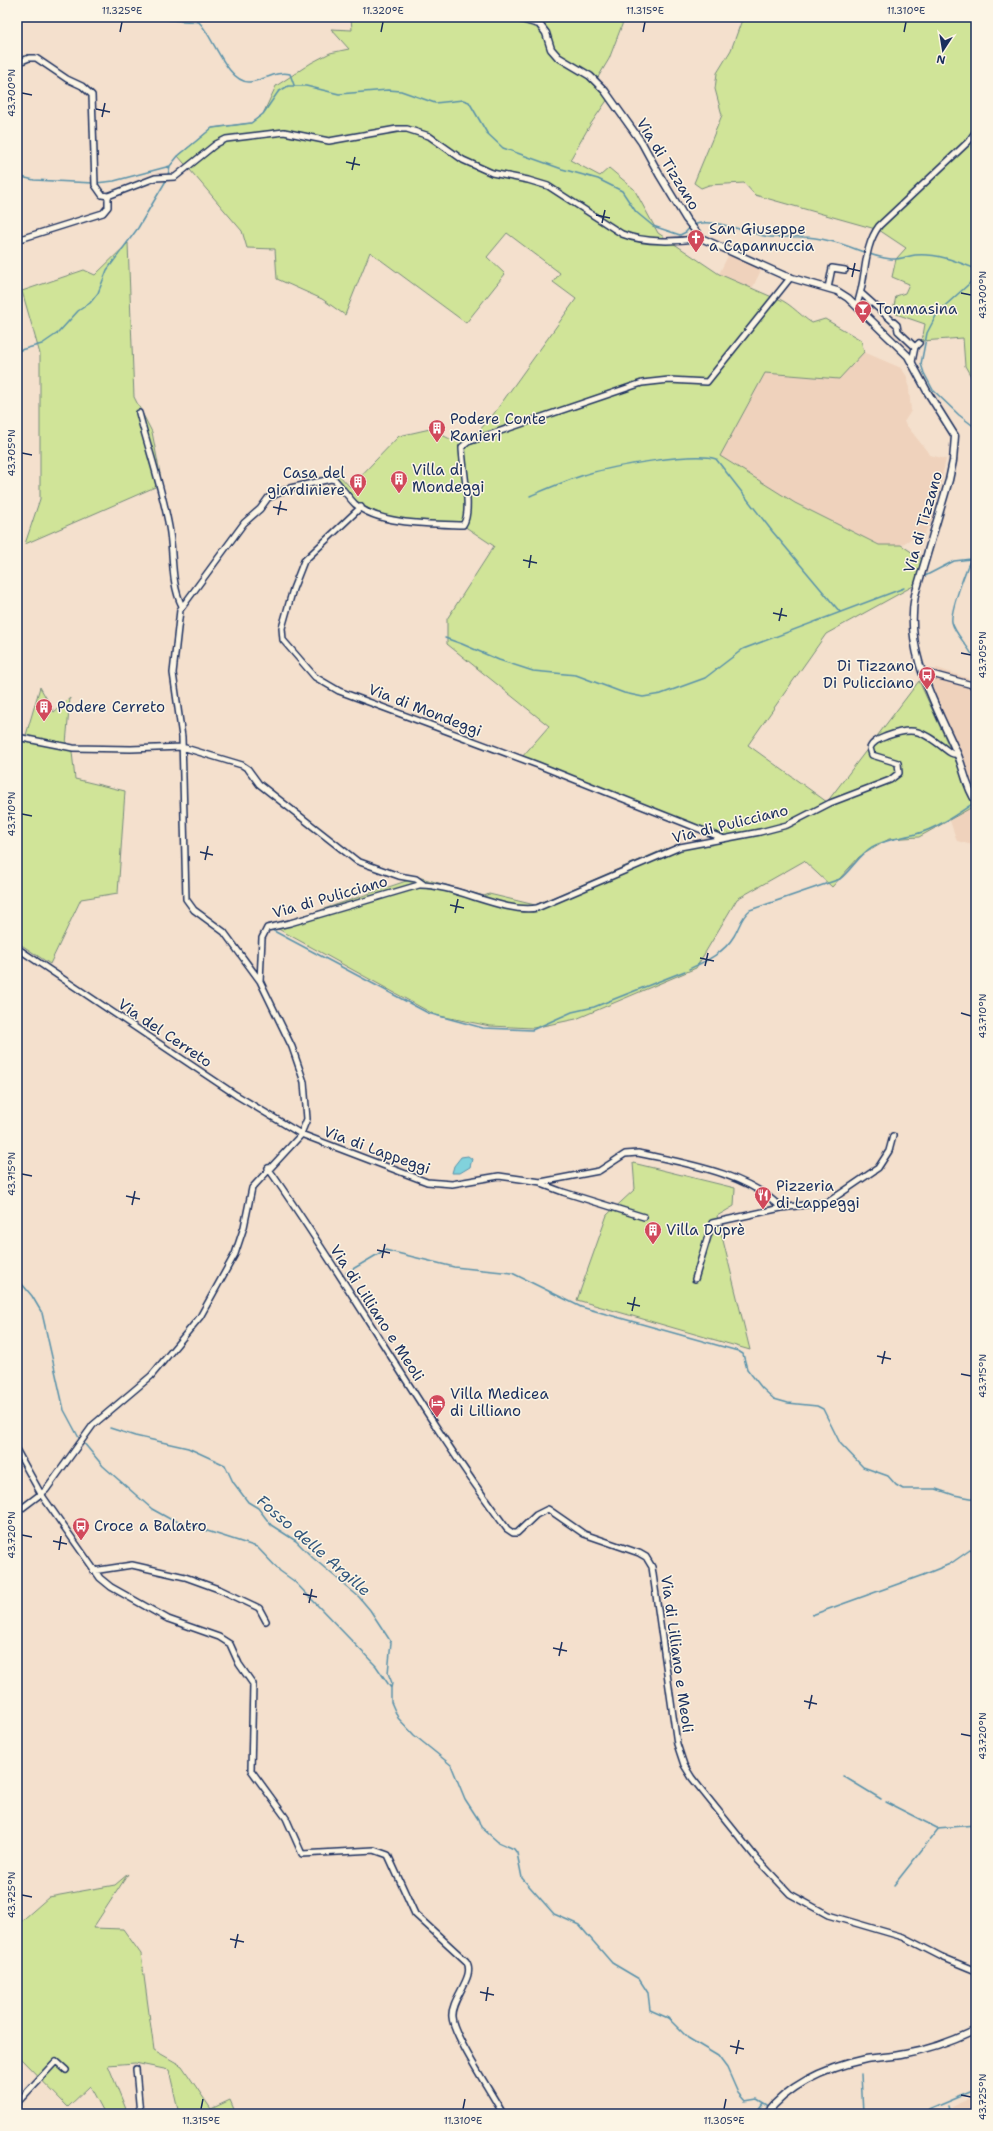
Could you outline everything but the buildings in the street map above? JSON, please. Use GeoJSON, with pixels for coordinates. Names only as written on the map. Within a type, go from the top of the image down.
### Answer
{"type":"FeatureCollection","features":[{"type":"Feature","properties":{"kind":"main road","name":"Via di Tizzano"},"geometry":{"type":"LineString","coordinates":[[514,17],[539,24],[546,33],[551,49],[558,56],[590,76],[605,91],[642,142],[660,176],[686,219],[701,238],[790,277],[838,291],[857,304],[912,362],[928,393],[953,432],[956,443],[949,480],[915,595],[912,613],[918,660],[934,704],[958,754],[975,801]]}},
{"type":"Feature","properties":{"kind":"main road"},"geometry":{"type":"LineString","coordinates":[[766,2114],[777,2102],[808,2079],[838,2067],[866,2059],[905,2054],[954,2040],[974,2031]]}},
{"type":"Feature","properties":{"kind":"street"},"geometry":{"type":"LineString","coordinates":[[17,63],[29,58],[36,58],[67,79],[82,86],[92,95],[95,185],[102,195],[108,196],[155,178],[164,176],[173,178],[180,175],[216,144],[226,139],[284,132],[329,141],[397,129],[407,129],[429,136],[463,160],[492,173],[528,180],[548,186],[622,234],[632,238],[677,241],[701,238]]}},
{"type":"Feature","properties":{"kind":"street"},"geometry":{"type":"LineString","coordinates":[[857,304],[861,293],[872,236],[879,226],[968,142],[976,131]]}},
{"type":"Feature","properties":{"kind":"street"},"geometry":{"type":"LineString","coordinates":[[17,240],[103,213],[108,207],[108,196]]}},
{"type":"Feature","properties":{"kind":"street"},"geometry":{"type":"LineString","coordinates":[[828,288],[832,268],[845,270]]}},
{"type":"Feature","properties":{"kind":"street"},"geometry":{"type":"LineString","coordinates":[[182,606],[244,523],[272,495],[290,488],[331,479],[335,480],[355,504],[381,516],[406,523],[463,525],[466,521],[467,507],[462,447],[468,442],[642,383],[669,380],[707,382],[790,277]]}},
{"type":"Feature","properties":{"kind":"street"},"geometry":{"type":"LineString","coordinates":[[861,293],[897,325],[898,331],[917,345],[912,362]]}},
{"type":"Feature","properties":{"kind":"street"},"geometry":{"type":"LineString","coordinates":[[139,414],[165,503],[172,542],[174,575],[182,606],[173,673],[182,737],[186,898],[194,910],[224,932],[260,981]]}},
{"type":"Feature","properties":{"kind":"street","name":"Via di Mondeggi"},"geometry":{"type":"LineString","coordinates":[[361,507],[304,561],[293,589],[282,628],[283,640],[315,678],[340,691],[538,765],[723,839]]}},
{"type":"Feature","properties":{"kind":"street"},"geometry":{"type":"LineString","coordinates":[[923,674],[928,673],[976,686]]}},
{"type":"Feature","properties":{"kind":"street","name":"Via di Pulicciano"},"geometry":{"type":"LineString","coordinates":[[17,1512],[48,1488],[93,1425],[151,1376],[202,1314],[235,1254],[244,1227],[252,1188],[268,1168],[301,1134],[307,1119],[302,1074],[292,1047],[260,981],[262,938],[267,928],[290,923],[410,886],[423,884],[520,908],[534,909],[547,905],[667,852],[691,844],[723,839],[787,825],[830,803],[894,778],[899,770],[898,763],[872,755],[870,748],[874,742],[902,730],[921,732],[951,753],[958,754]]}},
{"type":"Feature","properties":{"kind":"street"},"geometry":{"type":"LineString","coordinates":[[17,737],[73,748],[131,749],[182,747],[242,765],[248,769],[259,784],[357,861],[399,876],[416,879],[423,884]]}},
{"type":"Feature","properties":{"kind":"street"},"geometry":{"type":"LineString","coordinates":[[182,737],[196,750]]}},
{"type":"Feature","properties":{"kind":"street"},"geometry":{"type":"LineString","coordinates":[[169,747],[179,751],[183,756]]}},
{"type":"Feature","properties":{"kind":"street","name":"Via del Cerreto"},"geometry":{"type":"LineString","coordinates":[[17,948],[236,1095],[301,1134]]}},
{"type":"Feature","properties":{"kind":"street","name":"Via di Lappeggi"},"geometry":{"type":"LineString","coordinates":[[301,1134],[427,1182],[452,1184],[499,1176],[541,1182],[599,1171],[625,1154],[638,1152],[738,1179],[770,1197],[781,1208]]}},
{"type":"Feature","properties":{"kind":"street"},"geometry":{"type":"LineString","coordinates":[[695,1279],[712,1223],[781,1208],[828,1202],[878,1168],[889,1151],[893,1136]]}},
{"type":"Feature","properties":{"kind":"street","name":"Via di Lilliano e Meoli"},"geometry":{"type":"LineString","coordinates":[[268,1168],[398,1366],[437,1429],[507,1529],[513,1533],[517,1533],[536,1515],[548,1509],[584,1534],[646,1556],[650,1562],[657,1595],[677,1744],[684,1765],[732,1829],[773,1876],[790,1894],[821,1912],[837,1918],[903,1936],[942,1957],[976,1971]]}},
{"type":"Feature","properties":{"kind":"street","name":"Via di Lappeggi"},"geometry":{"type":"LineString","coordinates":[[541,1182],[544,1185],[563,1192],[644,1217]]}},
{"type":"Feature","properties":{"kind":"street"},"geometry":{"type":"LineString","coordinates":[[17,1451],[41,1494],[94,1571],[111,1587],[168,1619],[219,1637],[230,1644],[239,1664],[252,1684],[251,1770],[286,1818],[302,1854],[374,1850],[388,1854],[415,1914],[470,1966],[469,1974],[453,2006],[452,2020],[504,2114]]}},
{"type":"Feature","properties":{"kind":"street"},"geometry":{"type":"LineString","coordinates":[[94,1571],[132,1565],[185,1577],[221,1590],[259,1608],[266,1621]]}},
{"type":"Feature","properties":{"kind":"street"},"geometry":{"type":"LineString","coordinates":[[17,2102],[56,2061],[66,2070]]}},
{"type":"Feature","properties":{"kind":"street"},"geometry":{"type":"LineString","coordinates":[[136,2069],[140,2114]]}},
{"type":"Feature","properties":{"kind":"shaded area"},"geometry":{"type":"Polygon","coordinates":[[[729,254],[762,268],[752,289],[719,274],[729,254]]]}},
{"type":"Feature","properties":{"kind":"shaded area"},"geometry":{"type":"Polygon","coordinates":[[[864,352],[901,368],[908,378],[911,411],[904,422],[930,455],[946,459],[933,518],[921,540],[911,539],[901,545],[879,545],[795,503],[720,456],[765,373],[839,379],[864,352]]]}},
{"type":"Feature","properties":{"kind":"shaded area"},"geometry":{"type":"Polygon","coordinates":[[[937,668],[976,681],[976,805],[919,681],[937,668]]]}},
{"type":"Feature","properties":{"kind":"shaded area"},"geometry":{"type":"Polygon","coordinates":[[[976,805],[976,846],[957,841],[950,821],[976,805]]]}},
{"type":"Feature","properties":{"kind":"shaded area"},"geometry":{"type":"Polygon","coordinates":[[[976,2096],[976,2114],[951,2114],[950,2108],[976,2096]]]}},
{"type":"Feature","properties":{"kind":"green space"},"geometry":{"type":"Polygon","coordinates":[[[351,17],[625,17],[609,59],[597,79],[608,99],[590,125],[570,160],[600,176],[609,168],[634,189],[658,233],[719,274],[783,301],[812,323],[825,319],[861,340],[864,352],[839,379],[765,373],[720,456],[795,503],[879,545],[901,545],[922,559],[915,585],[826,634],[748,745],[827,802],[919,681],[976,805],[919,837],[889,839],[859,857],[832,887],[804,861],[737,899],[696,968],[576,1019],[533,1028],[490,1026],[435,1015],[271,925],[309,914],[418,877],[484,896],[489,894],[535,905],[665,849],[722,836],[522,757],[549,726],[447,644],[447,619],[494,546],[461,524],[396,520],[360,505],[334,476],[338,474],[350,487],[399,436],[430,429],[452,440],[471,439],[490,419],[576,299],[553,282],[560,273],[507,233],[487,257],[505,274],[466,323],[370,252],[345,315],[322,299],[277,279],[275,249],[247,248],[242,231],[178,156],[212,128],[251,123],[263,114],[276,86],[311,63],[330,53],[349,49],[331,29],[352,30],[351,17]]]}},
{"type":"Feature","properties":{"kind":"green space"},"geometry":{"type":"Polygon","coordinates":[[[743,17],[976,17],[976,385],[965,366],[963,338],[922,341],[925,324],[896,314],[894,306],[896,296],[905,293],[909,284],[892,277],[896,259],[906,248],[879,230],[755,195],[744,183],[709,185],[701,188],[694,183],[722,115],[715,89],[717,73],[731,50],[743,17]]]}},
{"type":"Feature","properties":{"kind":"green space"},"geometry":{"type":"Polygon","coordinates":[[[128,243],[134,397],[152,432],[162,484],[25,544],[40,499],[40,354],[22,291],[84,270],[95,275],[128,243]]]}},
{"type":"Feature","properties":{"kind":"green space"},"geometry":{"type":"Polygon","coordinates":[[[40,687],[54,712],[70,698],[66,744],[72,752],[75,779],[125,791],[118,893],[81,899],[50,964],[17,942],[17,741],[24,742],[40,687]]]}},
{"type":"Feature","properties":{"kind":"green space"},"geometry":{"type":"Polygon","coordinates":[[[633,1163],[735,1188],[734,1206],[717,1216],[750,1350],[577,1300],[607,1215],[635,1189],[633,1163]]]}},
{"type":"Feature","properties":{"kind":"green space"},"geometry":{"type":"Polygon","coordinates":[[[128,1874],[93,1928],[123,1929],[141,1954],[154,2050],[182,2066],[211,2109],[230,2100],[236,2114],[179,2114],[169,2070],[135,2063],[108,2065],[128,2114],[105,2114],[90,2086],[68,2107],[17,2055],[17,1925],[49,1897],[115,1885],[128,1874]]]}},
{"type":"Feature","properties":{"kind":"water"},"geometry":{"type":"Polygon","coordinates":[[[468,1156],[472,1159],[470,1167],[460,1173],[452,1173],[454,1166],[461,1157],[468,1156]]]}},
{"type":"Feature","properties":{"kind":"waterway"},"geometry":{"type":"LineString","coordinates":[[157,17],[170,20],[199,22],[227,67],[241,80],[249,82],[280,73],[285,73],[290,74],[294,85]]}},
{"type":"Feature","properties":{"kind":"waterway"},"geometry":{"type":"LineString","coordinates":[[168,175],[170,166],[178,156],[212,128],[251,123],[263,114],[278,92],[288,86],[306,86],[339,94],[388,90],[401,91],[435,103],[463,100],[469,102],[487,133],[503,148],[562,169],[598,179],[622,191],[636,212],[653,226],[680,235],[686,232],[690,227]]}},
{"type":"Feature","properties":{"kind":"waterway"},"geometry":{"type":"LineString","coordinates":[[96,183],[114,181],[170,166]]}},
{"type":"Feature","properties":{"kind":"waterway"},"geometry":{"type":"LineString","coordinates":[[17,176],[34,180],[93,183]]}},
{"type":"Feature","properties":{"kind":"waterway"},"geometry":{"type":"LineString","coordinates":[[17,351],[42,344],[58,333],[78,311],[90,303],[98,293],[107,270],[138,228],[167,179]]}},
{"type":"Feature","properties":{"kind":"waterway"},"geometry":{"type":"LineString","coordinates":[[694,225],[701,223],[718,224],[769,237],[817,238],[838,243],[883,258],[897,259],[915,255],[939,256],[976,269]]}},
{"type":"Feature","properties":{"kind":"waterway"},"geometry":{"type":"LineString","coordinates":[[976,274],[969,284],[938,312],[927,333],[921,364],[933,390],[959,415],[976,428]]}},
{"type":"Feature","properties":{"kind":"waterway"},"geometry":{"type":"LineString","coordinates":[[530,496],[580,476],[614,468],[672,458],[705,457],[716,459],[772,531],[840,612]]}},
{"type":"Feature","properties":{"kind":"waterway"},"geometry":{"type":"LineString","coordinates":[[976,549],[965,574],[952,616],[953,626],[971,653],[976,657]]}},
{"type":"Feature","properties":{"kind":"waterway"},"geometry":{"type":"LineString","coordinates":[[925,576],[954,561],[971,559]]}},
{"type":"Feature","properties":{"kind":"waterway"},"geometry":{"type":"LineString","coordinates":[[445,638],[499,660],[533,671],[576,675],[624,693],[643,697],[661,694],[705,678],[743,649],[904,588]]}},
{"type":"Feature","properties":{"kind":"waterway"},"geometry":{"type":"LineString","coordinates":[[689,969],[720,952],[730,942],[741,922],[750,910],[840,879],[867,850],[877,844],[916,834],[932,828],[975,802]]}},
{"type":"Feature","properties":{"kind":"waterway"},"geometry":{"type":"LineString","coordinates":[[272,930],[428,1013],[483,1028],[532,1030],[572,1012],[594,1007],[685,971]]}},
{"type":"Feature","properties":{"kind":"waterway"},"geometry":{"type":"LineString","coordinates":[[346,1273],[385,1250],[454,1267],[512,1273],[581,1307],[738,1351],[743,1354],[747,1369],[762,1388],[774,1399],[788,1403],[817,1406],[823,1409],[840,1443],[863,1467],[888,1476],[896,1485],[903,1489],[936,1489],[954,1495],[976,1499]]}},
{"type":"Feature","properties":{"kind":"waterway"},"geometry":{"type":"LineString","coordinates":[[17,1278],[32,1296],[42,1313],[64,1410],[79,1438]]}},
{"type":"Feature","properties":{"kind":"waterway","name":"Fosso delle Argille"},"geometry":{"type":"LineString","coordinates":[[110,1428],[135,1436],[188,1448],[225,1465],[233,1482],[248,1502],[258,1508],[271,1525],[296,1541],[313,1558],[359,1597],[370,1610],[391,1642],[388,1673],[392,1683],[391,1688]]}},
{"type":"Feature","properties":{"kind":"waterway"},"geometry":{"type":"LineString","coordinates":[[83,1442],[103,1466],[152,1509],[170,1519],[257,1547],[280,1571],[294,1581],[376,1666],[391,1688],[391,1702],[398,1718],[414,1735],[451,1765],[465,1799],[478,1819],[481,1827],[498,1842],[514,1849],[517,1853],[522,1878],[554,1914],[579,1925],[612,1963],[639,1979],[648,1993],[650,2010],[668,2018],[688,2038],[718,2056],[727,2068],[738,2093],[745,2101],[757,2099],[767,2105]]}},
{"type":"Feature","properties":{"kind":"waterway"},"geometry":{"type":"LineString","coordinates":[[812,1615],[950,1564],[970,1550],[976,1553]]}},
{"type":"Feature","properties":{"kind":"waterway"},"geometry":{"type":"LineString","coordinates":[[843,1776],[881,1799]]}},
{"type":"Feature","properties":{"kind":"waterway"},"geometry":{"type":"LineString","coordinates":[[886,1802],[937,1828],[976,1825]]}},
{"type":"Feature","properties":{"kind":"waterway"},"geometry":{"type":"LineString","coordinates":[[894,1885],[939,1828]]}},
{"type":"Feature","properties":{"kind":"waterway"},"geometry":{"type":"LineString","coordinates":[[861,2074],[863,2114]]}},
{"type":"Feature","properties":{"kind":"waterway"},"geometry":{"type":"LineString","coordinates":[[919,2114],[976,2090]]}},
{"type":"Feature","properties":{"kind":"waterway"},"geometry":{"type":"LineString","coordinates":[[755,2114],[763,2103]]}},
{"type":"Feature","properties":{"kind":"waterway"},"geometry":{"type":"LineString","coordinates":[[948,2106],[950,2114]]}},
{"type":"Feature","properties":{"kind":"waterway"},"geometry":{"type":"LineString","coordinates":[[776,2111],[782,2114]]}},
{"type":"Feature","properties":{"kind":"place","name":"San Giuseppe a Capannuccia"},"geometry":{"type":"Point","coordinates":[696,253]}},
{"type":"Feature","properties":{"kind":"place","name":"Tommasina"},"geometry":{"type":"Point","coordinates":[863,324]}},
{"type":"Feature","properties":{"kind":"place","name":"Podere Conte Ranieri"},"geometry":{"type":"Point","coordinates":[437,443]}},
{"type":"Feature","properties":{"kind":"place","name":"Villa di Mondeggi"},"geometry":{"type":"Point","coordinates":[399,494]}},
{"type":"Feature","properties":{"kind":"place","name":"Casa del giardiniere"},"geometry":{"type":"Point","coordinates":[358,497]}},
{"type":"Feature","properties":{"kind":"place","name":"Di Tizzano Di Pulicciano"},"geometry":{"type":"Point","coordinates":[927,690]}},
{"type":"Feature","properties":{"kind":"place","name":"Podere Cerreto"},"geometry":{"type":"Point","coordinates":[44,722]}},
{"type":"Feature","properties":{"kind":"place","name":"Pizzeria di Lappeggi"},"geometry":{"type":"Point","coordinates":[763,1210]}},
{"type":"Feature","properties":{"kind":"place","name":"Villa Duprè"},"geometry":{"type":"Point","coordinates":[653,1245]}},
{"type":"Feature","properties":{"kind":"place","name":"Villa Medicea di Lilliano"},"geometry":{"type":"Point","coordinates":[437,1418]}},
{"type":"Feature","properties":{"kind":"place","name":"Croce a Balatro"},"geometry":{"type":"Point","coordinates":[81,1541]}}]}
